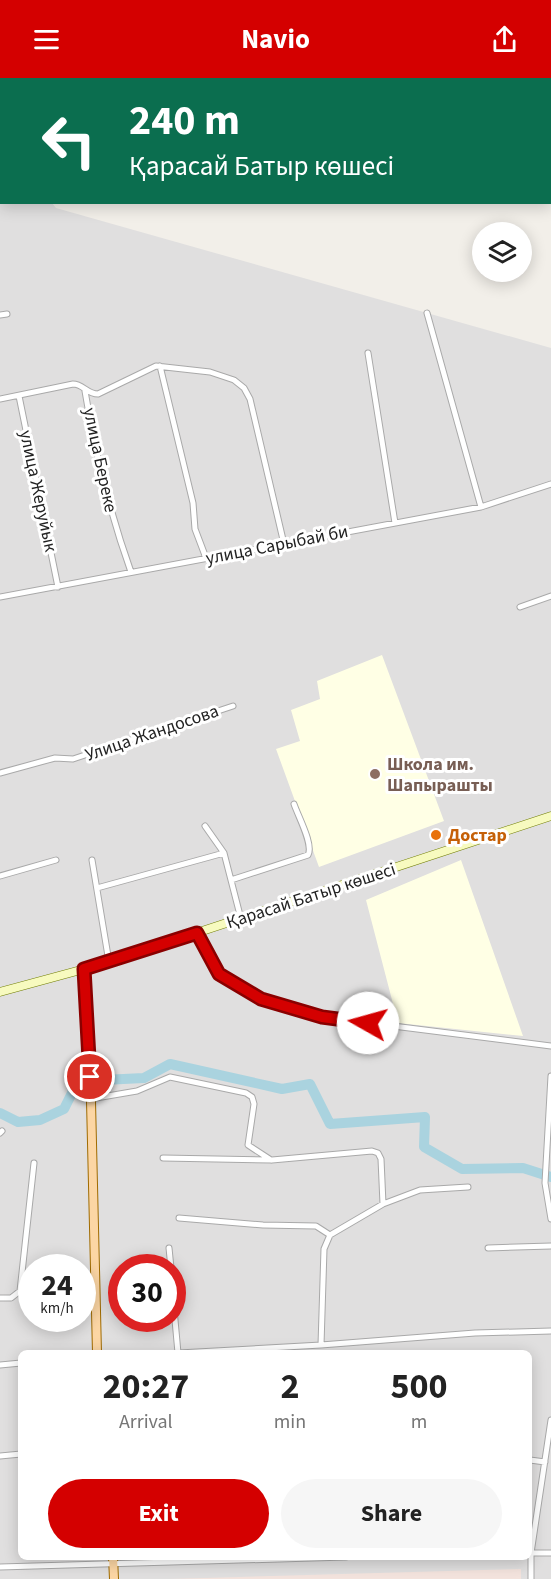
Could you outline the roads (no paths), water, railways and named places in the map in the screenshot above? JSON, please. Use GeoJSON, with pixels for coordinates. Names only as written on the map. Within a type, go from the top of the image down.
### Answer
{"type":"FeatureCollection","features":[{"type":"Feature","properties":{"kind":"main road","name":"Қарасай Батыр көшесі"},"geometry":{"type":"LineString","coordinates":[[0,992],[109,962],[551,816]]}},
{"type":"Feature","properties":{"kind":"main road"},"geometry":{"type":"LineString","coordinates":[[84,969],[90,1059],[97,1350]]}},
{"type":"Feature","properties":{"kind":"main road"},"geometry":{"type":"LineString","coordinates":[[113,1560],[114,1579]]}},
{"type":"Feature","properties":{"kind":"street"},"geometry":{"type":"LineString","coordinates":[[427,313],[481,507]]}},
{"type":"Feature","properties":{"kind":"street"},"geometry":{"type":"LineString","coordinates":[[368,353],[395,523]]}},
{"type":"Feature","properties":{"kind":"street","name":"улица Береке"},"geometry":{"type":"LineString","coordinates":[[85,391],[98,394],[151,366],[218,375],[234,380],[247,393],[284,544]]}},
{"type":"Feature","properties":{"kind":"street"},"geometry":{"type":"LineString","coordinates":[[160,366],[193,503],[195,529],[206,558]]}},
{"type":"Feature","properties":{"kind":"street"},"geometry":{"type":"LineString","coordinates":[[0,399],[73,384],[79,384],[85,391]]}},
{"type":"Feature","properties":{"kind":"street","name":"улица Береке"},"geometry":{"type":"LineString","coordinates":[[85,391],[93,441],[112,518],[131,572]]}},
{"type":"Feature","properties":{"kind":"street","name":"улица Жеруйык"},"geometry":{"type":"LineString","coordinates":[[19,396],[58,587]]}},
{"type":"Feature","properties":{"kind":"street","name":"улица Сарыбай би"},"geometry":{"type":"LineString","coordinates":[[0,597],[481,507],[551,484]]}},
{"type":"Feature","properties":{"kind":"street"},"geometry":{"type":"LineString","coordinates":[[520,607],[551,596]]}},
{"type":"Feature","properties":{"kind":"street","name":"Улица Жандосова"},"geometry":{"type":"LineString","coordinates":[[0,772],[55,758],[73,759],[233,706]]}},
{"type":"Feature","properties":{"kind":"street"},"geometry":{"type":"LineString","coordinates":[[231,880],[308,855],[309,844],[294,804]]}},
{"type":"Feature","properties":{"kind":"street"},"geometry":{"type":"LineString","coordinates":[[205,826],[224,853],[241,919]]}},
{"type":"Feature","properties":{"kind":"street"},"geometry":{"type":"LineString","coordinates":[[97,888],[224,853]]}},
{"type":"Feature","properties":{"kind":"street"},"geometry":{"type":"LineString","coordinates":[[0,876],[56,860]]}},
{"type":"Feature","properties":{"kind":"street"},"geometry":{"type":"LineString","coordinates":[[92,860],[109,962]]}},
{"type":"Feature","properties":{"kind":"street"},"geometry":{"type":"LineString","coordinates":[[197,933],[219,974],[261,999],[322,1017],[551,1046]]}},
{"type":"Feature","properties":{"kind":"street"},"geometry":{"type":"LineString","coordinates":[[551,1076],[545,1183],[551,1219]]}},
{"type":"Feature","properties":{"kind":"street"},"geometry":{"type":"LineString","coordinates":[[90,1097],[123,1095],[170,1077],[246,1093],[252,1097],[254,1104],[248,1145],[272,1160]]}},
{"type":"Feature","properties":{"kind":"street"},"geometry":{"type":"LineString","coordinates":[[163,1158],[272,1160],[372,1151],[378,1153],[381,1159],[383,1203]]}},
{"type":"Feature","properties":{"kind":"street"},"geometry":{"type":"LineString","coordinates":[[0,1298],[11,1298],[20,1291],[34,1162]]}},
{"type":"Feature","properties":{"kind":"street"},"geometry":{"type":"LineString","coordinates":[[321,1345],[324,1249],[330,1235],[383,1203],[420,1190],[468,1186]]}},
{"type":"Feature","properties":{"kind":"street"},"geometry":{"type":"LineString","coordinates":[[179,1218],[263,1225],[316,1226],[330,1235]]}},
{"type":"Feature","properties":{"kind":"street"},"geometry":{"type":"LineString","coordinates":[[488,1248],[551,1246]]}},
{"type":"Feature","properties":{"kind":"street"},"geometry":{"type":"LineString","coordinates":[[169,1248],[170,1254]]}},
{"type":"Feature","properties":{"kind":"street"},"geometry":{"type":"LineString","coordinates":[[232,1350],[475,1333],[551,1331]]}},
{"type":"Feature","properties":{"kind":"street"},"geometry":{"type":"LineString","coordinates":[[176,1332],[178,1350]]}},
{"type":"Feature","properties":{"kind":"street"},"geometry":{"type":"LineString","coordinates":[[0,1365],[18,1363]]}},
{"type":"Feature","properties":{"kind":"street"},"geometry":{"type":"LineString","coordinates":[[532,1541],[551,1420]]}},
{"type":"Feature","properties":{"kind":"street"},"geometry":{"type":"LineString","coordinates":[[0,1456],[18,1454]]}},
{"type":"Feature","properties":{"kind":"street"},"geometry":{"type":"LineString","coordinates":[[532,1460],[545,1462]]}},
{"type":"Feature","properties":{"kind":"street"},"geometry":{"type":"LineString","coordinates":[[532,1553],[551,1553]]}},
{"type":"Feature","properties":{"kind":"street"},"geometry":{"type":"LineString","coordinates":[[0,1568],[113,1560]]}},
{"type":"Feature","properties":{"kind":"street"},"geometry":{"type":"LineString","coordinates":[[530,1560],[531,1579]]}},
{"type":"Feature","properties":{"kind":"waterway"},"geometry":{"type":"LineString","coordinates":[[0,1113],[18,1122],[40,1120],[64,1109],[74,1089],[103,1080],[144,1078],[170,1064],[282,1089],[310,1084],[330,1124],[425,1117],[424,1147],[462,1169],[523,1168],[551,1177]]}},
{"type":"Feature","properties":{"kind":"place","name":"Школа им. Шапырашты"},"geometry":{"type":"Point","coordinates":[375,774]}},
{"type":"Feature","properties":{"kind":"place","name":"Достар"},"geometry":{"type":"Point","coordinates":[436,835]}}]}
